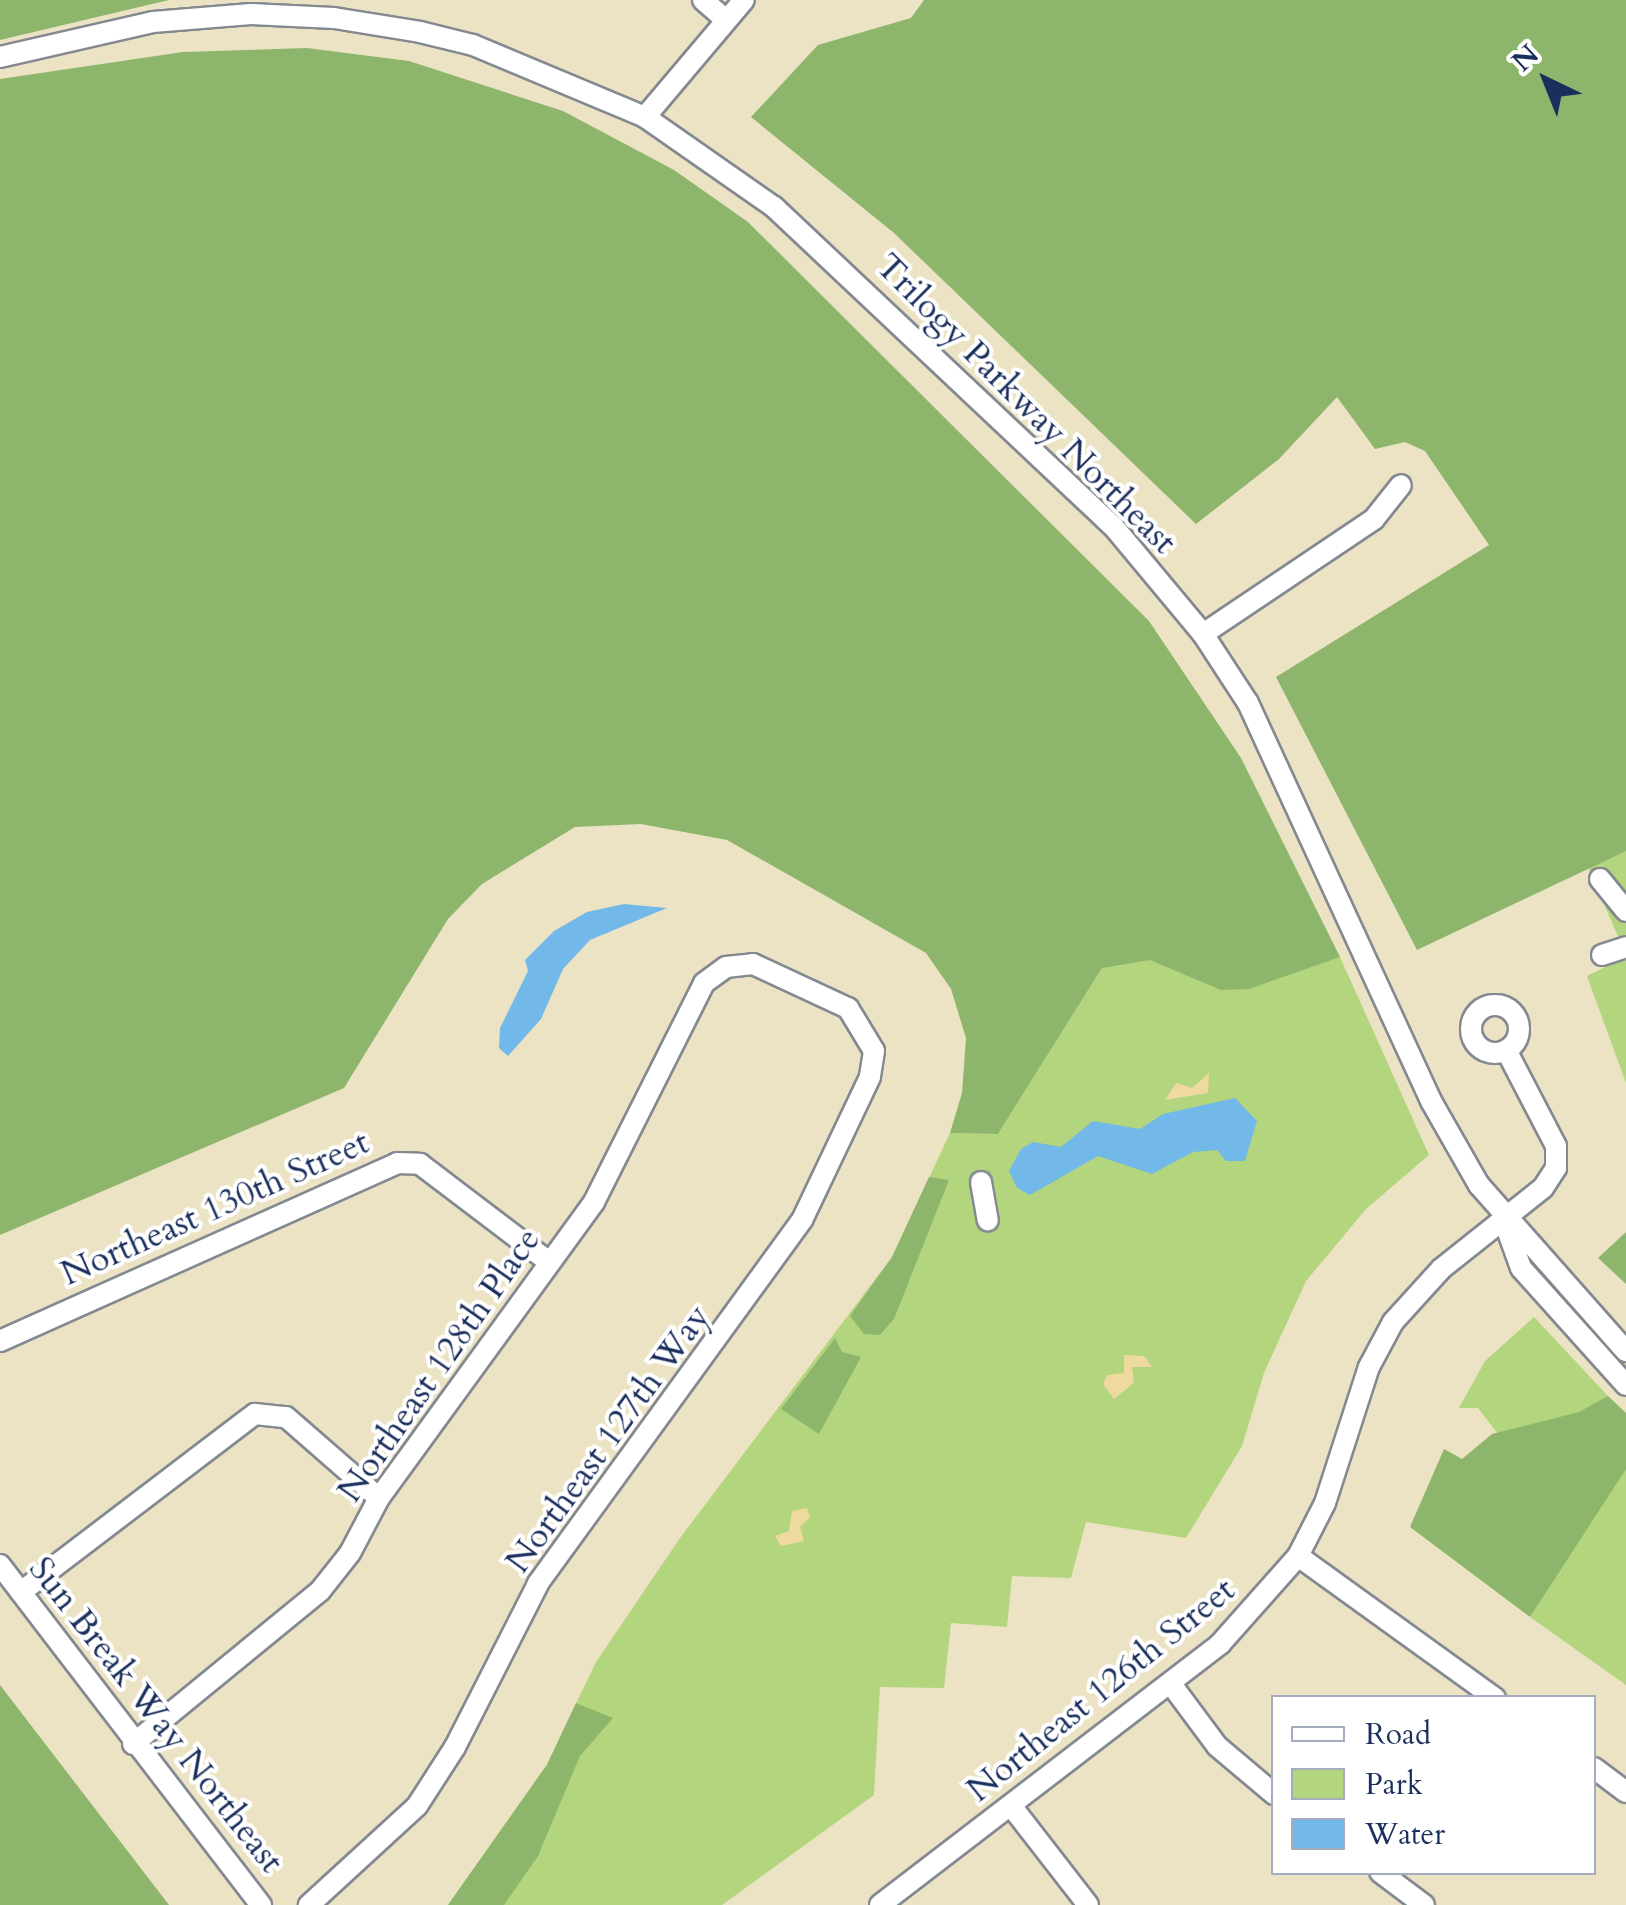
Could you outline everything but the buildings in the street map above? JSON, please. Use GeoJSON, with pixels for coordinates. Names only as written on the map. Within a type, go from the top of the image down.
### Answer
{"type":"FeatureCollection","features":[{"type":"Feature","properties":{"kind":"street"},"geometry":{"type":"LineString","coordinates":[[703,0],[726,20]]}},
{"type":"Feature","properties":{"kind":"street"},"geometry":{"type":"LineString","coordinates":[[645,117],[744,0]]}},
{"type":"Feature","properties":{"kind":"street","name":"Trilogy Parkway Northeast"},"geometry":{"type":"LineString","coordinates":[[0,57],[153,22],[250,7],[334,18],[472,45],[645,117],[803,232],[1113,526],[1203,634],[1248,703],[1431,1101],[1503,1219],[1521,1268],[1626,1385]]}},
{"type":"Feature","properties":{"kind":"street"},"geometry":{"type":"LineString","coordinates":[[1203,634],[1228,612],[1374,518],[1401,485]]}},
{"type":"Feature","properties":{"kind":"street"},"geometry":{"type":"LineString","coordinates":[[1600,879],[1626,912]]}},
{"type":"Feature","properties":{"kind":"street"},"geometry":{"type":"LineString","coordinates":[[1602,955],[1626,947]]}},
{"type":"Feature","properties":{"kind":"street","name":"Northeast 127th Way"},"geometry":{"type":"LineString","coordinates":[[309,1905],[417,1806],[455,1748],[538,1584],[768,1276],[870,1077],[874,1051],[866,1030],[848,1008],[754,964],[726,967]]}},
{"type":"Feature","properties":{"kind":"street","name":"Northeast 128th Place"},"geometry":{"type":"LineString","coordinates":[[133,1744],[320,1590],[350,1553],[379,1498],[622,1154],[704,983],[726,967]]}},
{"type":"Feature","properties":{"kind":"street","name":"Northeast 126th Street"},"geometry":{"type":"LineString","coordinates":[[880,1905],[1220,1644],[1298,1556],[1325,1503],[1369,1366],[1393,1322],[1441,1268],[1543,1188],[1558,1156],[1506,1050]]}},
{"type":"Feature","properties":{"kind":"street","name":"Northeast 130th Street"},"geometry":{"type":"LineString","coordinates":[[0,1341],[396,1163],[549,1262]]}},
{"type":"Feature","properties":{"kind":"street"},"geometry":{"type":"LineString","coordinates":[[981,1182],[988,1220]]}},
{"type":"Feature","properties":{"kind":"street","name":"Trilogy Parkway Northeast"},"geometry":{"type":"LineString","coordinates":[[1503,1219],[1541,1250],[1626,1350]]}},
{"type":"Feature","properties":{"kind":"street"},"geometry":{"type":"LineString","coordinates":[[21,1592],[255,1414],[286,1417],[379,1498]]}},
{"type":"Feature","properties":{"kind":"street"},"geometry":{"type":"LineString","coordinates":[[1298,1556],[1491,1695]]}},
{"type":"Feature","properties":{"kind":"street","name":"Sun Break Way Northeast"},"geometry":{"type":"LineString","coordinates":[[0,1565],[133,1744],[261,1905]]}},
{"type":"Feature","properties":{"kind":"street"},"geometry":{"type":"LineString","coordinates":[[1170,1684],[1218,1746],[1271,1791]]}},
{"type":"Feature","properties":{"kind":"street"},"geometry":{"type":"LineString","coordinates":[[1596,1770],[1626,1792]]}},
{"type":"Feature","properties":{"kind":"street"},"geometry":{"type":"LineString","coordinates":[[1012,1807],[1088,1905]]}},
{"type":"Feature","properties":{"kind":"street"},"geometry":{"type":"LineString","coordinates":[[1384,1875],[1424,1905]]}},
{"type":"Feature","properties":{"kind":"green space"},"geometry":{"type":"Polygon","coordinates":[[[0,0],[169,0],[0,40],[0,0]]]}},
{"type":"Feature","properties":{"kind":"green space"},"geometry":{"type":"Polygon","coordinates":[[[924,0],[1626,0],[1626,851],[1417,950],[1276,677],[1489,545],[1425,451],[1405,442],[1375,449],[1337,397],[1279,459],[1196,524],[894,233],[751,117],[818,45],[911,18],[924,0]]]}},
{"type":"Feature","properties":{"kind":"green space"},"geometry":{"type":"Polygon","coordinates":[[[307,48],[409,61],[563,111],[674,170],[748,222],[1149,621],[1241,758],[1340,957],[1249,989],[1221,990],[1150,960],[1102,968],[998,1134],[950,1133],[962,1093],[966,1038],[951,989],[926,953],[727,840],[641,824],[575,827],[482,884],[448,919],[344,1088],[0,1235],[0,79],[183,52],[307,48]]]}},
{"type":"Feature","properties":{"kind":"green space"},"geometry":{"type":"Polygon","coordinates":[[[1626,812],[1626,955],[1588,867],[1567,842],[1626,812]]]}},
{"type":"Feature","properties":{"kind":"green space"},"geometry":{"type":"Polygon","coordinates":[[[1183,908],[1340,957],[1429,1155],[1366,1209],[1306,1281],[1264,1373],[1242,1446],[1186,1538],[1086,1522],[1071,1578],[1012,1576],[1007,1627],[951,1623],[944,1688],[880,1687],[874,1795],[722,1905],[448,1905],[547,1764],[596,1662],[680,1538],[892,1257],[950,1133],[998,1134],[1102,968],[1183,908]]]}},
{"type":"Feature","properties":{"kind":"green space"},"geometry":{"type":"Polygon","coordinates":[[[1626,957],[1626,1083],[1587,976],[1626,957]]]}},
{"type":"Feature","properties":{"kind":"green space"},"geometry":{"type":"Polygon","coordinates":[[[929,1177],[949,1180],[894,1319],[880,1335],[864,1334],[850,1316],[892,1257],[929,1177]]]}},
{"type":"Feature","properties":{"kind":"green space"},"geometry":{"type":"Polygon","coordinates":[[[1626,1232],[1626,1284],[1598,1258],[1626,1232]]]}},
{"type":"Feature","properties":{"kind":"green space"},"geometry":{"type":"Polygon","coordinates":[[[1534,1317],[1608,1396],[1598,1402],[1626,1428],[1626,1685],[1530,1617],[1586,1525],[1524,1468],[1478,1408],[1459,1408],[1485,1361],[1534,1317]]]}},
{"type":"Feature","properties":{"kind":"green space"},"geometry":{"type":"Polygon","coordinates":[[[835,1338],[842,1352],[861,1357],[819,1434],[781,1409],[835,1338]]]}},
{"type":"Feature","properties":{"kind":"green space"},"geometry":{"type":"Polygon","coordinates":[[[1608,1396],[1626,1413],[1626,1469],[1530,1617],[1410,1527],[1444,1449],[1462,1459],[1492,1434],[1579,1412],[1608,1396]]]}},
{"type":"Feature","properties":{"kind":"green space"},"geometry":{"type":"Polygon","coordinates":[[[0,1685],[169,1905],[0,1905],[0,1685]]]}},
{"type":"Feature","properties":{"kind":"green space"},"geometry":{"type":"Polygon","coordinates":[[[576,1703],[613,1718],[580,1756],[538,1856],[504,1905],[448,1905],[547,1765],[576,1703]]]}},
{"type":"Feature","properties":{"kind":"sand"},"geometry":{"type":"Polygon","coordinates":[[[1209,1073],[1208,1093],[1165,1100],[1176,1083],[1192,1088],[1209,1073]]]}},
{"type":"Feature","properties":{"kind":"sand"},"geometry":{"type":"Polygon","coordinates":[[[1124,1355],[1144,1356],[1152,1367],[1132,1367],[1134,1383],[1114,1399],[1103,1384],[1107,1375],[1124,1373],[1124,1355]]]}},
{"type":"Feature","properties":{"kind":"sand"},"geometry":{"type":"Polygon","coordinates":[[[807,1508],[810,1517],[800,1527],[804,1541],[781,1546],[775,1536],[789,1531],[792,1511],[807,1508]]]}},
{"type":"Feature","properties":{"kind":"water"},"geometry":{"type":"Polygon","coordinates":[[[624,904],[667,908],[590,940],[563,969],[541,1019],[508,1056],[499,1048],[500,1028],[528,971],[525,960],[554,931],[587,912],[624,904]]]}},
{"type":"Feature","properties":{"kind":"water"},"geometry":{"type":"Polygon","coordinates":[[[1235,1098],[1257,1121],[1245,1161],[1226,1161],[1217,1150],[1193,1152],[1152,1174],[1098,1156],[1030,1195],[1017,1188],[1009,1171],[1021,1149],[1033,1142],[1061,1147],[1093,1121],[1140,1129],[1163,1114],[1235,1098]]]}}]}
